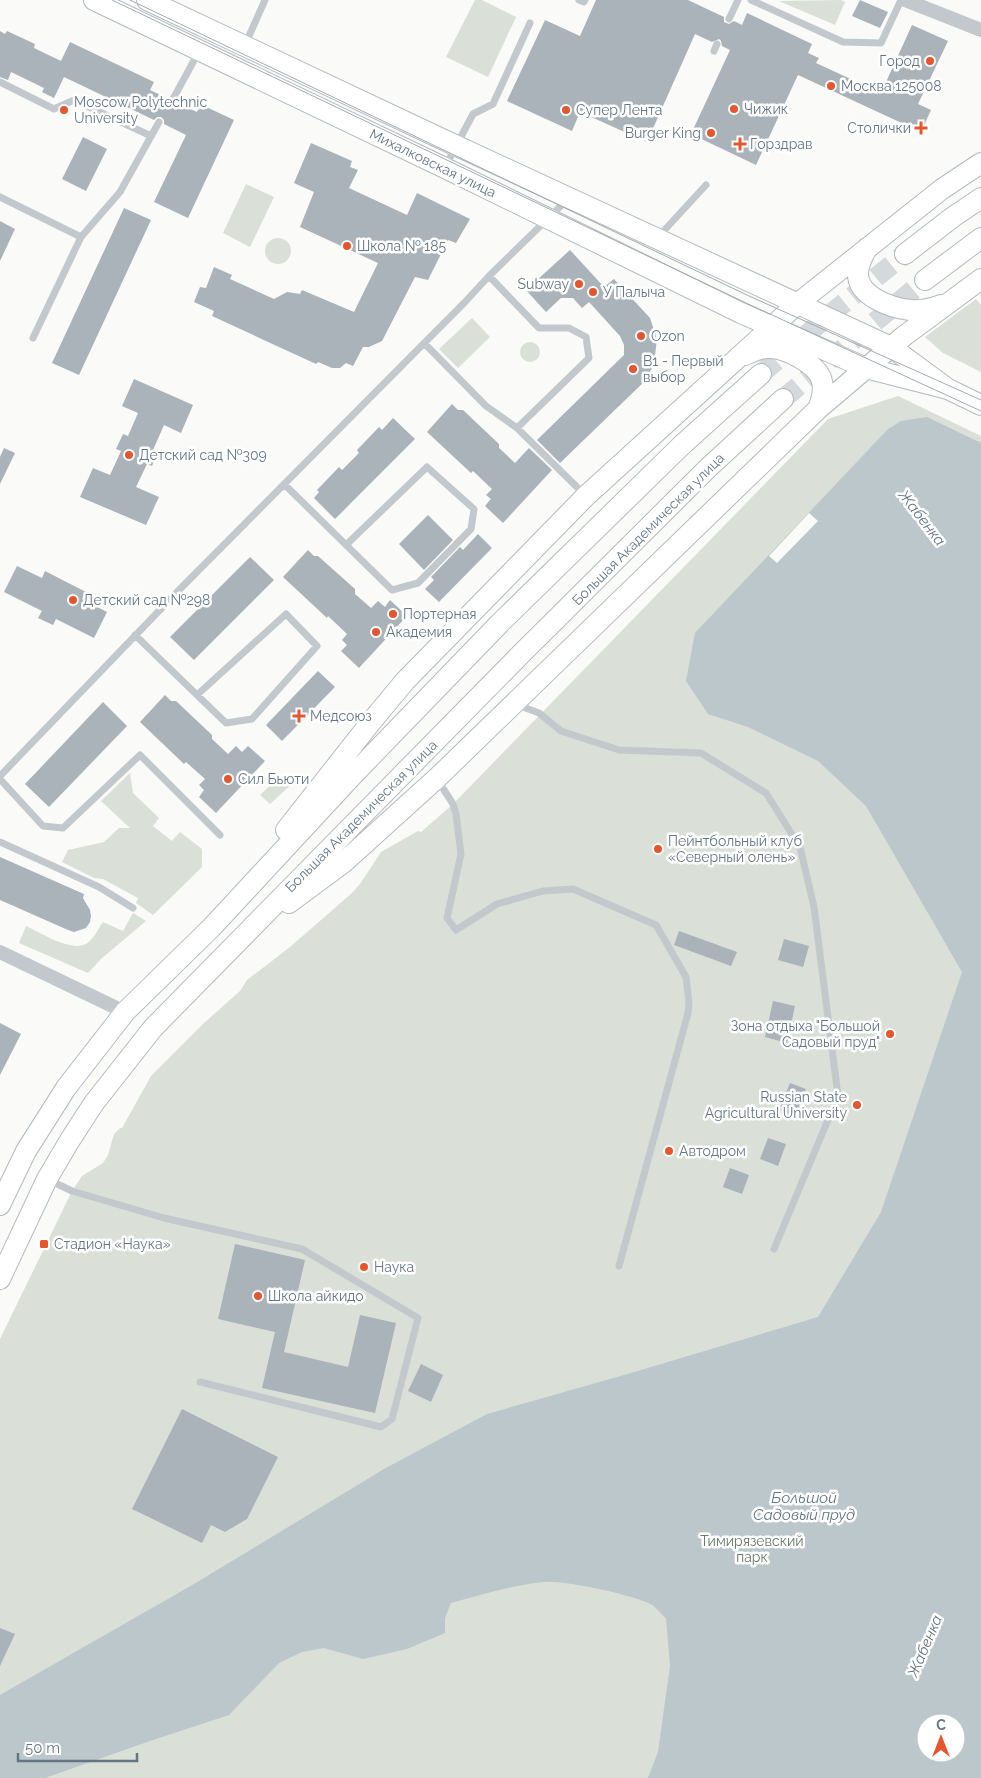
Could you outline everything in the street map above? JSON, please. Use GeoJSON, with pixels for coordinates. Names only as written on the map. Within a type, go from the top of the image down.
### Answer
{"type":"FeatureCollection","features":[{"type":"Feature","properties":{"kind":"main road","name":"Михалковская улица"},"geometry":{"type":"LineString","coordinates":[[94,0],[445,168],[741,313],[866,368],[948,389]]}},
{"type":"Feature","properties":{"kind":"main road","name":"Михалковская улица"},"geometry":{"type":"LineString","coordinates":[[147,0],[456,146],[891,347],[948,389]]}},
{"type":"Feature","properties":{"kind":"main road"},"geometry":{"type":"LineString","coordinates":[[212,927],[318,789],[405,681],[586,496],[797,304],[942,189],[981,163]]}},
{"type":"Feature","properties":{"kind":"main road"},"geometry":{"type":"LineString","coordinates":[[905,254],[981,198]]}},
{"type":"Feature","properties":{"kind":"main road"},"geometry":{"type":"LineString","coordinates":[[925,280],[981,238]]}},
{"type":"Feature","properties":{"kind":"main road"},"geometry":{"type":"LineString","coordinates":[[867,248],[860,262],[858,274],[859,283],[863,290],[890,305],[912,311],[926,310],[949,301]]}},
{"type":"Feature","properties":{"kind":"main road"},"geometry":{"type":"LineString","coordinates":[[241,937],[343,864],[437,778],[818,409],[891,347],[949,301],[981,279]]}},
{"type":"Feature","properties":{"kind":"main road"},"geometry":{"type":"LineString","coordinates":[[737,358],[760,348],[768,348],[789,352],[809,364],[817,370],[823,384],[823,393],[818,409]]}},
{"type":"Feature","properties":{"kind":"main road"},"geometry":{"type":"LineString","coordinates":[[0,1205],[26,1151],[66,1088],[125,1012],[212,927],[352,776],[500,623],[683,444],[761,374]]}},
{"type":"Feature","properties":{"kind":"main road"},"geometry":{"type":"LineString","coordinates":[[948,389],[981,405]]}},
{"type":"Feature","properties":{"kind":"main road","name":"Большая Академическая улица"},"geometry":{"type":"LineString","coordinates":[[0,1279],[47,1178],[94,1103],[152,1028],[708,468],[783,399]]}},
{"type":"Feature","properties":{"kind":"street"},"geometry":{"type":"LineString","coordinates":[[905,0],[981,30]]}},
{"type":"Feature","properties":{"kind":"street"},"geometry":{"type":"LineString","coordinates":[[0,952],[125,1012]]}},
{"type":"Feature","properties":{"kind":"lane"},"geometry":{"type":"LineString","coordinates":[[244,46],[265,0]]}},
{"type":"Feature","properties":{"kind":"lane"},"geometry":{"type":"LineString","coordinates":[[579,0],[584,2],[585,0]]}},
{"type":"Feature","properties":{"kind":"lane"},"geometry":{"type":"LineString","coordinates":[[729,19],[738,0]]}},
{"type":"Feature","properties":{"kind":"lane"},"geometry":{"type":"LineString","coordinates":[[752,0],[843,42],[881,43],[901,0]]}},
{"type":"Feature","properties":{"kind":"lane"},"geometry":{"type":"LineString","coordinates":[[445,168],[473,114],[493,104],[530,24]]}},
{"type":"Feature","properties":{"kind":"lane"},"geometry":{"type":"LineString","coordinates":[[172,101],[199,50]]}},
{"type":"Feature","properties":{"kind":"lane"},"geometry":{"type":"LineString","coordinates":[[0,82],[54,109],[74,100],[151,136]]}},
{"type":"Feature","properties":{"kind":"lane"},"geometry":{"type":"LineString","coordinates":[[33,338],[80,237],[120,192],[159,122]]}},
{"type":"Feature","properties":{"kind":"lane"},"geometry":{"type":"LineString","coordinates":[[656,239],[706,185]]}},
{"type":"Feature","properties":{"kind":"lane"},"geometry":{"type":"LineString","coordinates":[[0,197],[80,237]]}},
{"type":"Feature","properties":{"kind":"lane"},"geometry":{"type":"LineString","coordinates":[[220,835],[140,755],[63,828],[43,826],[0,778],[135,635],[489,276],[569,198]]}},
{"type":"Feature","properties":{"kind":"lane"},"geometry":{"type":"LineString","coordinates":[[489,276],[539,328],[569,328],[586,338],[589,358],[517,428]]}},
{"type":"Feature","properties":{"kind":"lane"},"geometry":{"type":"LineString","coordinates":[[424,343],[486,406],[517,428],[586,496]]}},
{"type":"Feature","properties":{"kind":"lane"},"geometry":{"type":"LineString","coordinates":[[284,484],[346,545],[392,590],[418,584],[471,529],[474,509],[427,467],[346,545]]}},
{"type":"Feature","properties":{"kind":"lane"},"geometry":{"type":"LineString","coordinates":[[135,635],[197,695],[226,723],[252,719],[317,646],[286,614],[197,695]]}},
{"type":"Feature","properties":{"kind":"lane"},"geometry":{"type":"LineString","coordinates":[[514,704],[539,714],[561,731],[620,750],[701,753],[766,793],[800,847],[814,907],[838,1096],[774,1249]]}},
{"type":"Feature","properties":{"kind":"lane"},"geometry":{"type":"LineString","coordinates":[[437,778],[456,814],[461,854],[447,918],[456,930],[498,904],[543,891],[574,888],[656,925],[686,977],[689,1003],[688,1013],[619,1266]]}},
{"type":"Feature","properties":{"kind":"lane"},"geometry":{"type":"LineString","coordinates":[[0,842],[99,887],[133,908]]}},
{"type":"Feature","properties":{"kind":"lane"},"geometry":{"type":"LineString","coordinates":[[47,1178],[72,1191],[164,1218],[302,1249],[418,1318],[392,1419],[381,1427],[200,1382]]}},
{"type":"Feature","properties":{"kind":"green space"},"geometry":{"type":"Polygon","coordinates":[[[475,0],[482,0],[516,17],[488,77],[446,57],[475,0]]]}},
{"type":"Feature","properties":{"kind":"green space"},"geometry":{"type":"Polygon","coordinates":[[[841,0],[845,2],[835,25],[779,1],[841,0]]]}},
{"type":"Feature","properties":{"kind":"green space"},"geometry":{"type":"Polygon","coordinates":[[[246,184],[274,197],[250,247],[223,233],[246,184]]]}},
{"type":"Feature","properties":{"kind":"green space"},"geometry":{"type":"Polygon","coordinates":[[[278,238],[287,242],[291,251],[287,260],[278,264],[269,260],[265,251],[269,242],[278,238]]]}},
{"type":"Feature","properties":{"kind":"green space"},"geometry":{"type":"Polygon","coordinates":[[[976,299],[981,305],[981,372],[943,353],[925,337],[976,299]]]}},
{"type":"Feature","properties":{"kind":"green space"},"geometry":{"type":"Polygon","coordinates":[[[472,318],[490,337],[458,368],[439,349],[472,318]]]}},
{"type":"Feature","properties":{"kind":"green space"},"geometry":{"type":"Polygon","coordinates":[[[526,342],[534,342],[540,348],[540,356],[534,362],[526,362],[520,356],[520,348],[526,342]]]}},
{"type":"Feature","properties":{"kind":"green space","name":"Тимирязевский парк"},"geometry":{"type":"Polygon","coordinates":[[[898,396],[981,436],[981,1778],[0,1778],[0,1339],[72,1191],[82,1176],[103,1163],[108,1155],[114,1134],[122,1128],[151,1076],[203,1024],[240,991],[247,980],[290,947],[352,893],[381,852],[418,831],[421,832],[453,804],[828,419],[898,396]]]}},
{"type":"Feature","properties":{"kind":"green space"},"geometry":{"type":"Polygon","coordinates":[[[130,773],[133,793],[159,818],[153,826],[172,841],[180,832],[202,849],[202,867],[153,915],[136,903],[138,898],[103,879],[94,878],[62,862],[68,850],[104,842],[119,828],[130,828],[101,801],[130,773]]]}},
{"type":"Feature","properties":{"kind":"green space"},"geometry":{"type":"Polygon","coordinates":[[[291,780],[294,782],[270,804],[260,795],[275,781],[291,780]]]}},
{"type":"Feature","properties":{"kind":"green space"},"geometry":{"type":"Polygon","coordinates":[[[133,913],[146,921],[101,959],[88,973],[19,943],[26,926],[64,944],[80,946],[86,944],[96,934],[103,922],[123,931],[133,913]]]}},
{"type":"Feature","properties":{"kind":"water","name":"Большой Садовый пруд"},"geometry":{"type":"Polygon","coordinates":[[[927,417],[981,443],[981,1778],[648,1778],[658,1752],[670,1666],[666,1618],[652,1605],[631,1597],[566,1583],[544,1582],[508,1588],[451,1603],[445,1618],[445,1633],[407,1649],[363,1659],[324,1648],[302,1652],[279,1663],[229,1715],[45,1778],[0,1778],[0,1695],[194,1584],[384,1469],[487,1414],[818,1317],[881,1212],[962,972],[866,806],[818,761],[748,727],[708,714],[686,681],[695,633],[888,429],[901,421],[927,417]]]}},
{"type":"Feature","properties":{"kind":"pier"},"geometry":{"type":"Polygon","coordinates":[[[809,513],[818,521],[777,563],[769,556],[809,513]]]}},
{"type":"Feature","properties":{"kind":"building"},"geometry":{"type":"Polygon","coordinates":[[[596,0],[688,0],[724,17],[724,22],[729,24],[734,21],[742,25],[747,13],[812,44],[808,53],[819,58],[816,63],[881,93],[912,25],[948,41],[918,104],[931,110],[921,132],[798,75],[756,165],[691,134],[730,50],[722,46],[719,39],[712,42],[695,34],[647,142],[580,112],[572,131],[507,101],[545,20],[580,36],[596,0]]]}},
{"type":"Feature","properties":{"kind":"building"},"geometry":{"type":"Polygon","coordinates":[[[860,0],[888,12],[880,28],[852,16],[860,0]]]}},
{"type":"Feature","properties":{"kind":"building"},"geometry":{"type":"Polygon","coordinates":[[[0,31],[5,34],[7,31],[35,44],[34,48],[61,61],[70,42],[154,82],[150,90],[167,98],[167,103],[170,106],[174,106],[177,103],[197,112],[200,104],[234,120],[188,218],[154,202],[186,135],[164,124],[164,120],[161,117],[157,117],[154,120],[64,77],[54,98],[42,92],[44,88],[11,72],[8,80],[0,77],[0,31]]]}},
{"type":"Feature","properties":{"kind":"building"},"geometry":{"type":"Polygon","coordinates":[[[83,137],[107,149],[86,191],[62,179],[83,137]]]}},
{"type":"Feature","properties":{"kind":"building"},"geometry":{"type":"Polygon","coordinates":[[[311,143],[352,161],[350,167],[358,170],[349,188],[407,215],[417,193],[470,219],[456,243],[448,240],[428,280],[415,277],[382,341],[369,347],[363,347],[353,366],[346,363],[340,368],[332,368],[318,362],[316,364],[212,316],[214,311],[194,302],[200,287],[206,288],[214,267],[232,275],[230,279],[274,299],[287,292],[300,294],[302,290],[354,312],[378,263],[300,227],[314,192],[294,183],[311,143]]]}},
{"type":"Feature","properties":{"kind":"building"},"geometry":{"type":"Polygon","coordinates":[[[124,208],[151,220],[79,375],[52,363],[124,208]]]}},
{"type":"Feature","properties":{"kind":"building"},"geometry":{"type":"Polygon","coordinates":[[[0,221],[15,229],[0,261],[0,221]]]}},
{"type":"Feature","properties":{"kind":"building"},"geometry":{"type":"Polygon","coordinates":[[[570,250],[604,287],[614,279],[650,318],[657,339],[654,363],[647,379],[560,463],[537,440],[624,355],[624,345],[620,336],[589,302],[582,308],[573,298],[561,298],[546,312],[526,290],[570,250]]]}},
{"type":"Feature","properties":{"kind":"building"},"geometry":{"type":"Polygon","coordinates":[[[134,379],[193,405],[181,433],[164,425],[153,450],[158,452],[152,466],[147,464],[136,487],[159,497],[146,525],[80,497],[93,468],[110,475],[121,451],[116,449],[123,434],[128,436],[138,413],[122,406],[134,379]]]}},
{"type":"Feature","properties":{"kind":"building"},"geometry":{"type":"Polygon","coordinates":[[[452,404],[458,410],[463,410],[499,444],[499,448],[515,463],[529,448],[552,470],[503,523],[485,506],[491,499],[486,495],[492,489],[473,471],[471,473],[427,432],[452,404]]]}},
{"type":"Feature","properties":{"kind":"building"},"geometry":{"type":"Polygon","coordinates":[[[393,418],[415,439],[335,519],[314,498],[319,492],[317,490],[339,467],[342,470],[359,453],[357,450],[379,427],[382,430],[393,418]]]}},
{"type":"Feature","properties":{"kind":"building"},"geometry":{"type":"Polygon","coordinates":[[[4,448],[15,453],[0,484],[0,457],[4,448]]]}},
{"type":"Feature","properties":{"kind":"building"},"geometry":{"type":"Polygon","coordinates":[[[428,515],[453,540],[424,570],[399,544],[428,515]]]}},
{"type":"Feature","properties":{"kind":"building"},"geometry":{"type":"Polygon","coordinates":[[[478,534],[492,548],[439,602],[425,589],[434,580],[431,577],[460,547],[463,550],[478,534]]]}},
{"type":"Feature","properties":{"kind":"building"},"geometry":{"type":"Polygon","coordinates":[[[308,550],[314,556],[318,556],[355,589],[355,594],[371,608],[378,601],[385,607],[390,600],[407,616],[359,668],[341,651],[347,645],[342,640],[347,634],[283,577],[308,550]]]}},
{"type":"Feature","properties":{"kind":"building"},"geometry":{"type":"Polygon","coordinates":[[[250,557],[274,580],[194,660],[170,637],[250,557]]]}},
{"type":"Feature","properties":{"kind":"building"},"geometry":{"type":"Polygon","coordinates":[[[17,566],[42,578],[45,571],[86,592],[82,599],[107,612],[94,638],[56,619],[53,625],[38,618],[42,611],[4,592],[17,566]]]}},
{"type":"Feature","properties":{"kind":"building"},"geometry":{"type":"Polygon","coordinates":[[[318,671],[335,687],[282,741],[266,725],[318,671]]]}},
{"type":"Feature","properties":{"kind":"building"},"geometry":{"type":"Polygon","coordinates":[[[165,695],[171,701],[176,701],[212,735],[212,739],[228,754],[236,746],[242,752],[248,746],[265,761],[216,813],[199,797],[204,790],[199,785],[205,779],[186,762],[184,764],[140,722],[165,695]]]}},
{"type":"Feature","properties":{"kind":"building"},"geometry":{"type":"Polygon","coordinates":[[[103,702],[127,726],[49,807],[25,784],[103,702]]]}},
{"type":"Feature","properties":{"kind":"building"},"geometry":{"type":"Polygon","coordinates":[[[0,857],[84,894],[83,898],[90,910],[91,916],[86,928],[74,932],[0,900],[0,857]]]}},
{"type":"Feature","properties":{"kind":"building"},"geometry":{"type":"Polygon","coordinates":[[[679,931],[737,952],[731,966],[674,945],[679,931]]]}},
{"type":"Feature","properties":{"kind":"building"},"geometry":{"type":"Polygon","coordinates":[[[784,939],[809,946],[803,967],[778,960],[784,939]]]}},
{"type":"Feature","properties":{"kind":"building"},"geometry":{"type":"Polygon","coordinates":[[[773,1001],[795,1006],[787,1043],[765,1037],[773,1001]]]}},
{"type":"Feature","properties":{"kind":"building"},"geometry":{"type":"Polygon","coordinates":[[[0,1023],[21,1034],[0,1075],[0,1023]]]}},
{"type":"Feature","properties":{"kind":"building"},"geometry":{"type":"Polygon","coordinates":[[[790,1083],[806,1089],[794,1118],[778,1112],[790,1083]]]}},
{"type":"Feature","properties":{"kind":"building"},"geometry":{"type":"Polygon","coordinates":[[[768,1138],[786,1144],[778,1166],[760,1159],[768,1138]]]}},
{"type":"Feature","properties":{"kind":"building"},"geometry":{"type":"Polygon","coordinates":[[[730,1168],[749,1175],[742,1194],[723,1187],[730,1168]]]}},
{"type":"Feature","properties":{"kind":"building"},"geometry":{"type":"Polygon","coordinates":[[[235,1244],[305,1260],[284,1352],[348,1367],[360,1315],[396,1323],[375,1413],[262,1388],[275,1332],[218,1319],[235,1244]]]}},
{"type":"Feature","properties":{"kind":"building"},"geometry":{"type":"Polygon","coordinates":[[[421,1364],[443,1375],[431,1402],[408,1391],[421,1364]]]}},
{"type":"Feature","properties":{"kind":"building"},"geometry":{"type":"Polygon","coordinates":[[[182,1409],[278,1457],[247,1519],[225,1532],[211,1525],[202,1543],[132,1509],[182,1409]]]}},
{"type":"Feature","properties":{"kind":"building"},"geometry":{"type":"Polygon","coordinates":[[[0,1628],[15,1634],[0,1666],[0,1628]]]}},
{"type":"Feature","properties":{"kind":"tunnel"},"geometry":{"type":"LineString","coordinates":[[761,374],[828,316],[905,254]]}},
{"type":"Feature","properties":{"kind":"tunnel"},"geometry":{"type":"LineString","coordinates":[[783,399],[925,280]]}},
{"type":"Feature","properties":{"kind":"tram line"},"geometry":{"type":"LineString","coordinates":[[112,0],[746,303],[981,411]]}},
{"type":"Feature","properties":{"kind":"tram line"},"geometry":{"type":"LineString","coordinates":[[130,0],[749,296],[981,400]]}},
{"type":"Feature","properties":{"kind":"place","name":"Город"},"geometry":{"type":"Point","coordinates":[930,61]}},
{"type":"Feature","properties":{"kind":"place","name":"Москва 125008"},"geometry":{"type":"Point","coordinates":[831,86]}},
{"type":"Feature","properties":{"kind":"place","name":"Чижик"},"geometry":{"type":"Point","coordinates":[734,109]}},
{"type":"Feature","properties":{"kind":"place","name":"Moscow Polytechnic University"},"geometry":{"type":"Point","coordinates":[64,110]}},
{"type":"Feature","properties":{"kind":"place","name":"Супер Лента"},"geometry":{"type":"Point","coordinates":[566,110]}},
{"type":"Feature","properties":{"kind":"place","name":"Столички"},"geometry":{"type":"Point","coordinates":[921,128]}},
{"type":"Feature","properties":{"kind":"place","name":"Burger King"},"geometry":{"type":"Point","coordinates":[711,133]}},
{"type":"Feature","properties":{"kind":"place","name":"Горздрав"},"geometry":{"type":"Point","coordinates":[740,144]}},
{"type":"Feature","properties":{"kind":"place","name":"Школа № 185"},"geometry":{"type":"Point","coordinates":[347,246]}},
{"type":"Feature","properties":{"kind":"place","name":"Subway"},"geometry":{"type":"Point","coordinates":[579,284]}},
{"type":"Feature","properties":{"kind":"place","name":"У Палыча"},"geometry":{"type":"Point","coordinates":[593,292]}},
{"type":"Feature","properties":{"kind":"place","name":"Ozon"},"geometry":{"type":"Point","coordinates":[641,336]}},
{"type":"Feature","properties":{"kind":"place","name":"В1 - Первый выбор"},"geometry":{"type":"Point","coordinates":[633,369]}},
{"type":"Feature","properties":{"kind":"place","name":"Детский сад №309"},"geometry":{"type":"Point","coordinates":[129,455]}},
{"type":"Feature","properties":{"kind":"place","name":"Детский сад №298"},"geometry":{"type":"Point","coordinates":[73,600]}},
{"type":"Feature","properties":{"kind":"place","name":"Портерная"},"geometry":{"type":"Point","coordinates":[393,614]}},
{"type":"Feature","properties":{"kind":"place","name":"Академия"},"geometry":{"type":"Point","coordinates":[376,632]}},
{"type":"Feature","properties":{"kind":"place","name":"Медсоюз"},"geometry":{"type":"Point","coordinates":[299,716]}},
{"type":"Feature","properties":{"kind":"place","name":"Сил Бьюти"},"geometry":{"type":"Point","coordinates":[228,779]}},
{"type":"Feature","properties":{"kind":"place","name":"Пейнтбольный клуб «Северный олень»"},"geometry":{"type":"Point","coordinates":[658,849]}},
{"type":"Feature","properties":{"kind":"place","name":"Зона отдыха \"Большой Садовый пруд\""},"geometry":{"type":"Point","coordinates":[890,1034]}},
{"type":"Feature","properties":{"kind":"place","name":"Russian State Agricultural University"},"geometry":{"type":"Point","coordinates":[857,1105]}},
{"type":"Feature","properties":{"kind":"place","name":"Автодром"},"geometry":{"type":"Point","coordinates":[669,1151]}},
{"type":"Feature","properties":{"kind":"place","name":"Стадион «Наука»"},"geometry":{"type":"Point","coordinates":[44,1244]}},
{"type":"Feature","properties":{"kind":"place","name":"Наука"},"geometry":{"type":"Point","coordinates":[364,1267]}},
{"type":"Feature","properties":{"kind":"place","name":"Школа айкидо"},"geometry":{"type":"Point","coordinates":[258,1296]}},
{"type":"Feature","properties":{"kind":"water label","name":"Жабенка"},"geometry":{"type":"Point","coordinates":[922,518]}},
{"type":"Feature","properties":{"kind":"water label","name":"Жабенка"},"geometry":{"type":"Point","coordinates":[925,1646]}}]}
